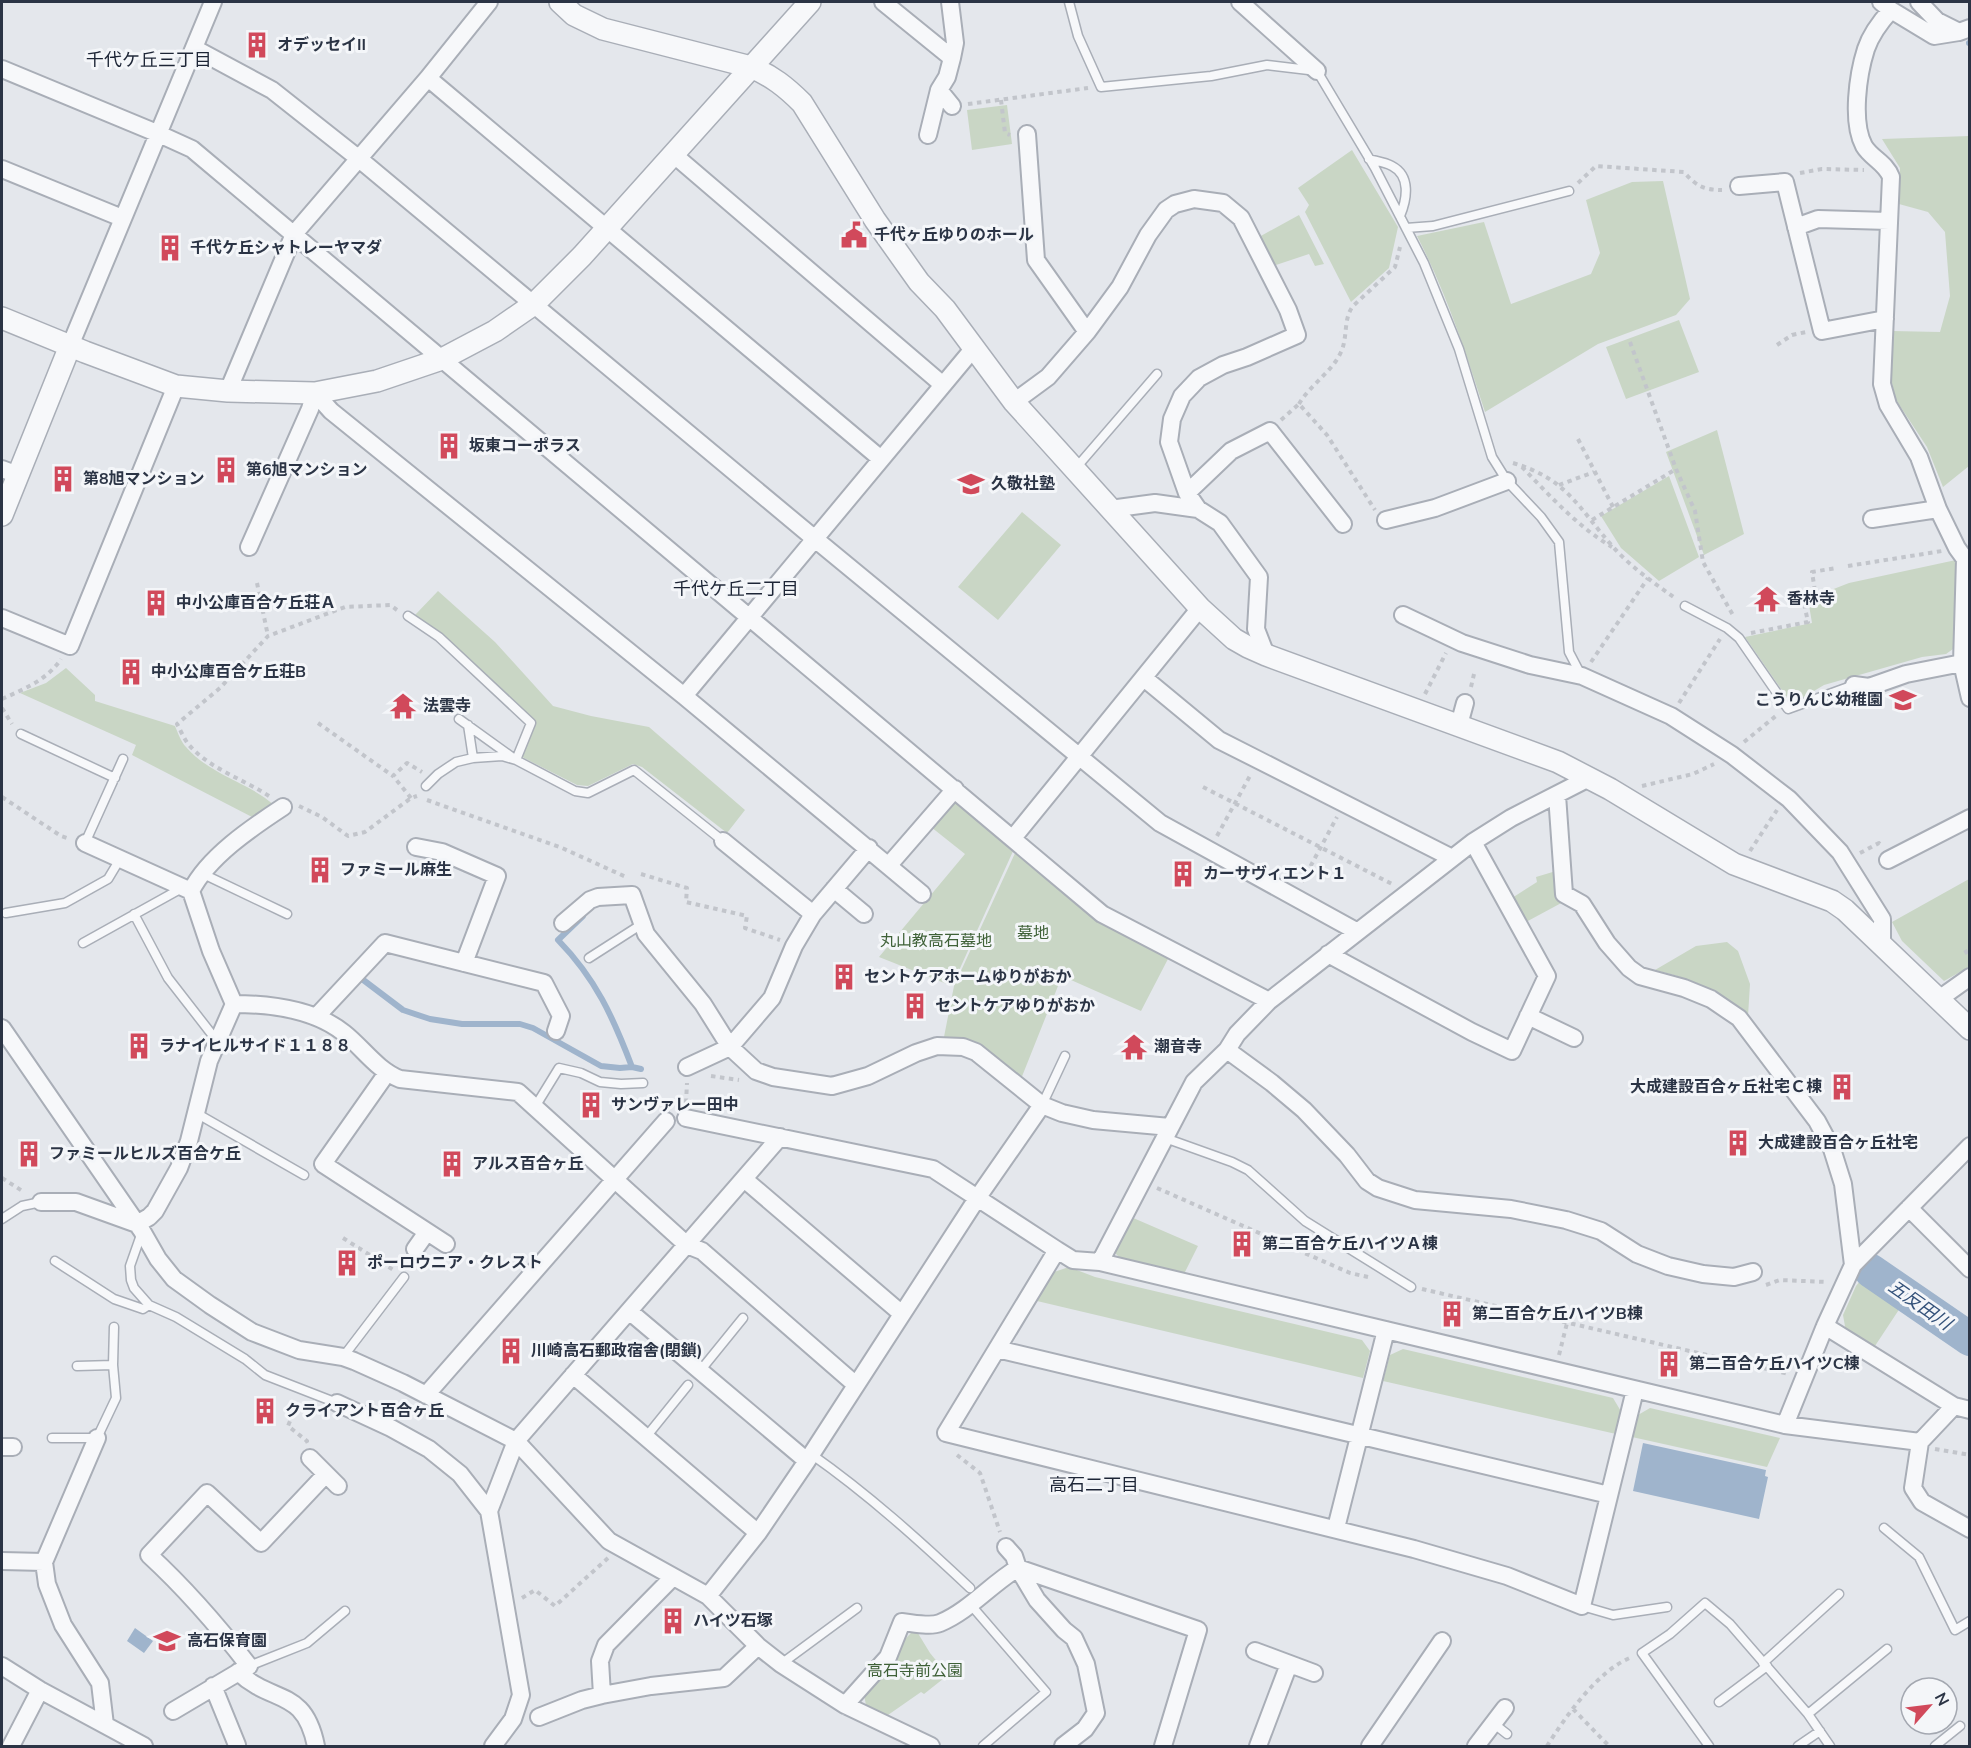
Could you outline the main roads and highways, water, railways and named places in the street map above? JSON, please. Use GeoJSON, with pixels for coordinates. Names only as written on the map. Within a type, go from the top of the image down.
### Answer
{"type":"FeatureCollection","features":[{"type":"Feature","properties":{"kind":"water"},"geometry":{"type":"Polygon","coordinates":[[[1643,1443],[1766,1470],[1765,1476],[1768,1477],[1759,1519],[1633,1491],[1643,1443]]]}},
{"type":"Feature","properties":{"kind":"water"},"geometry":{"type":"Polygon","coordinates":[[[135,1628],[153,1641],[144,1653],[127,1641],[135,1628]]]}},
{"type":"Feature","properties":{"kind":"waterway"},"geometry":{"type":"LineString","coordinates":[[583,916],[558,940],[583,969],[602,999],[632,1067]]}},
{"type":"Feature","properties":{"kind":"waterway"},"geometry":{"type":"LineString","coordinates":[[362,979],[403,1010],[430,1019],[462,1024],[520,1024],[533,1028],[601,1066],[641,1069]]}},
{"type":"Feature","properties":{"kind":"waterway","name":"五反田川"},"geometry":{"type":"LineString","coordinates":[[1871,1271],[1970,1339]]}},
{"type":"Feature","properties":{"kind":"place","name":"オデッセイII"},"geometry":{"type":"Point","coordinates":[257,45]}},
{"type":"Feature","properties":{"kind":"place","name":"千代ヶ丘ゆりのホール"},"geometry":{"type":"Point","coordinates":[854,235]}},
{"type":"Feature","properties":{"kind":"place","name":"千代ケ丘シャトレーヤマダ"},"geometry":{"type":"Point","coordinates":[170,248]}},
{"type":"Feature","properties":{"kind":"place","name":"坂東コーポラス"},"geometry":{"type":"Point","coordinates":[449,446]}},
{"type":"Feature","properties":{"kind":"place","name":"第6旭マンション"},"geometry":{"type":"Point","coordinates":[226,470]}},
{"type":"Feature","properties":{"kind":"place","name":"第8旭マンション"},"geometry":{"type":"Point","coordinates":[63,479]}},
{"type":"Feature","properties":{"kind":"place","name":"久敬社塾"},"geometry":{"type":"Point","coordinates":[971,484]}},
{"type":"Feature","properties":{"kind":"place","name":"香林寺"},"geometry":{"type":"Point","coordinates":[1767,599]}},
{"type":"Feature","properties":{"kind":"place","name":"中小公庫百合ケ丘荘Ａ"},"geometry":{"type":"Point","coordinates":[156,603]}},
{"type":"Feature","properties":{"kind":"place","name":"中小公庫百合ケ丘荘B"},"geometry":{"type":"Point","coordinates":[131,672]}},
{"type":"Feature","properties":{"kind":"place","name":"こうりんじ幼稚園"},"geometry":{"type":"Point","coordinates":[1903,700]}},
{"type":"Feature","properties":{"kind":"place","name":"法雲寺"},"geometry":{"type":"Point","coordinates":[403,706]}},
{"type":"Feature","properties":{"kind":"place","name":"ファミール麻生"},"geometry":{"type":"Point","coordinates":[320,870]}},
{"type":"Feature","properties":{"kind":"place","name":"カーサヴィエント１"},"geometry":{"type":"Point","coordinates":[1183,874]}},
{"type":"Feature","properties":{"kind":"place","name":"セントケアホームゆりがおか"},"geometry":{"type":"Point","coordinates":[844,977]}},
{"type":"Feature","properties":{"kind":"place","name":"セントケアゆりがおか"},"geometry":{"type":"Point","coordinates":[915,1006]}},
{"type":"Feature","properties":{"kind":"place","name":"ラナイヒルサイド１１８８"},"geometry":{"type":"Point","coordinates":[139,1046]}},
{"type":"Feature","properties":{"kind":"place","name":"潮音寺"},"geometry":{"type":"Point","coordinates":[1134,1047]}},
{"type":"Feature","properties":{"kind":"place","name":"大成建設百合ヶ丘社宅Ｃ棟"},"geometry":{"type":"Point","coordinates":[1842,1087]}},
{"type":"Feature","properties":{"kind":"place","name":"サンヴァレー田中"},"geometry":{"type":"Point","coordinates":[591,1105]}},
{"type":"Feature","properties":{"kind":"place","name":"大成建設百合ヶ丘社宅"},"geometry":{"type":"Point","coordinates":[1738,1143]}},
{"type":"Feature","properties":{"kind":"place","name":"ファミールヒルズ百合ケ丘"},"geometry":{"type":"Point","coordinates":[29,1154]}},
{"type":"Feature","properties":{"kind":"place","name":"アルス百合ヶ丘"},"geometry":{"type":"Point","coordinates":[452,1164]}},
{"type":"Feature","properties":{"kind":"place","name":"第二百合ケ丘ハイツＡ棟"},"geometry":{"type":"Point","coordinates":[1242,1244]}},
{"type":"Feature","properties":{"kind":"place","name":"ポーロウニア・クレスト"},"geometry":{"type":"Point","coordinates":[347,1263]}},
{"type":"Feature","properties":{"kind":"place","name":"第二百合ケ丘ハイツB棟"},"geometry":{"type":"Point","coordinates":[1452,1314]}},
{"type":"Feature","properties":{"kind":"place","name":"川崎高石郵政宿舎(閉鎖)"},"geometry":{"type":"Point","coordinates":[511,1351]}},
{"type":"Feature","properties":{"kind":"place","name":"第二百合ケ丘ハイツC棟"},"geometry":{"type":"Point","coordinates":[1669,1364]}},
{"type":"Feature","properties":{"kind":"place","name":"クライアント百合ヶ丘"},"geometry":{"type":"Point","coordinates":[265,1411]}},
{"type":"Feature","properties":{"kind":"place","name":"ハイツ石塚"},"geometry":{"type":"Point","coordinates":[673,1621]}},
{"type":"Feature","properties":{"kind":"place","name":"高石保育園"},"geometry":{"type":"Point","coordinates":[167,1641]}},
{"type":"Feature","properties":{"kind":"district","name":"千代ケ丘三丁目"},"geometry":{"type":"Point","coordinates":[149,60]}},
{"type":"Feature","properties":{"kind":"district","name":"千代ケ丘二丁目"},"geometry":{"type":"Point","coordinates":[736,589]}},
{"type":"Feature","properties":{"kind":"district","name":"高石二丁目"},"geometry":{"type":"Point","coordinates":[1094,1485]}},
{"type":"Feature","properties":{"kind":"park label","name":"墓地"},"geometry":{"type":"Point","coordinates":[1033,933]}},
{"type":"Feature","properties":{"kind":"park label","name":"丸山教高石墓地"},"geometry":{"type":"Point","coordinates":[936,941]}},
{"type":"Feature","properties":{"kind":"park label","name":"高石寺前公園"},"geometry":{"type":"Point","coordinates":[915,1671]}}]}
